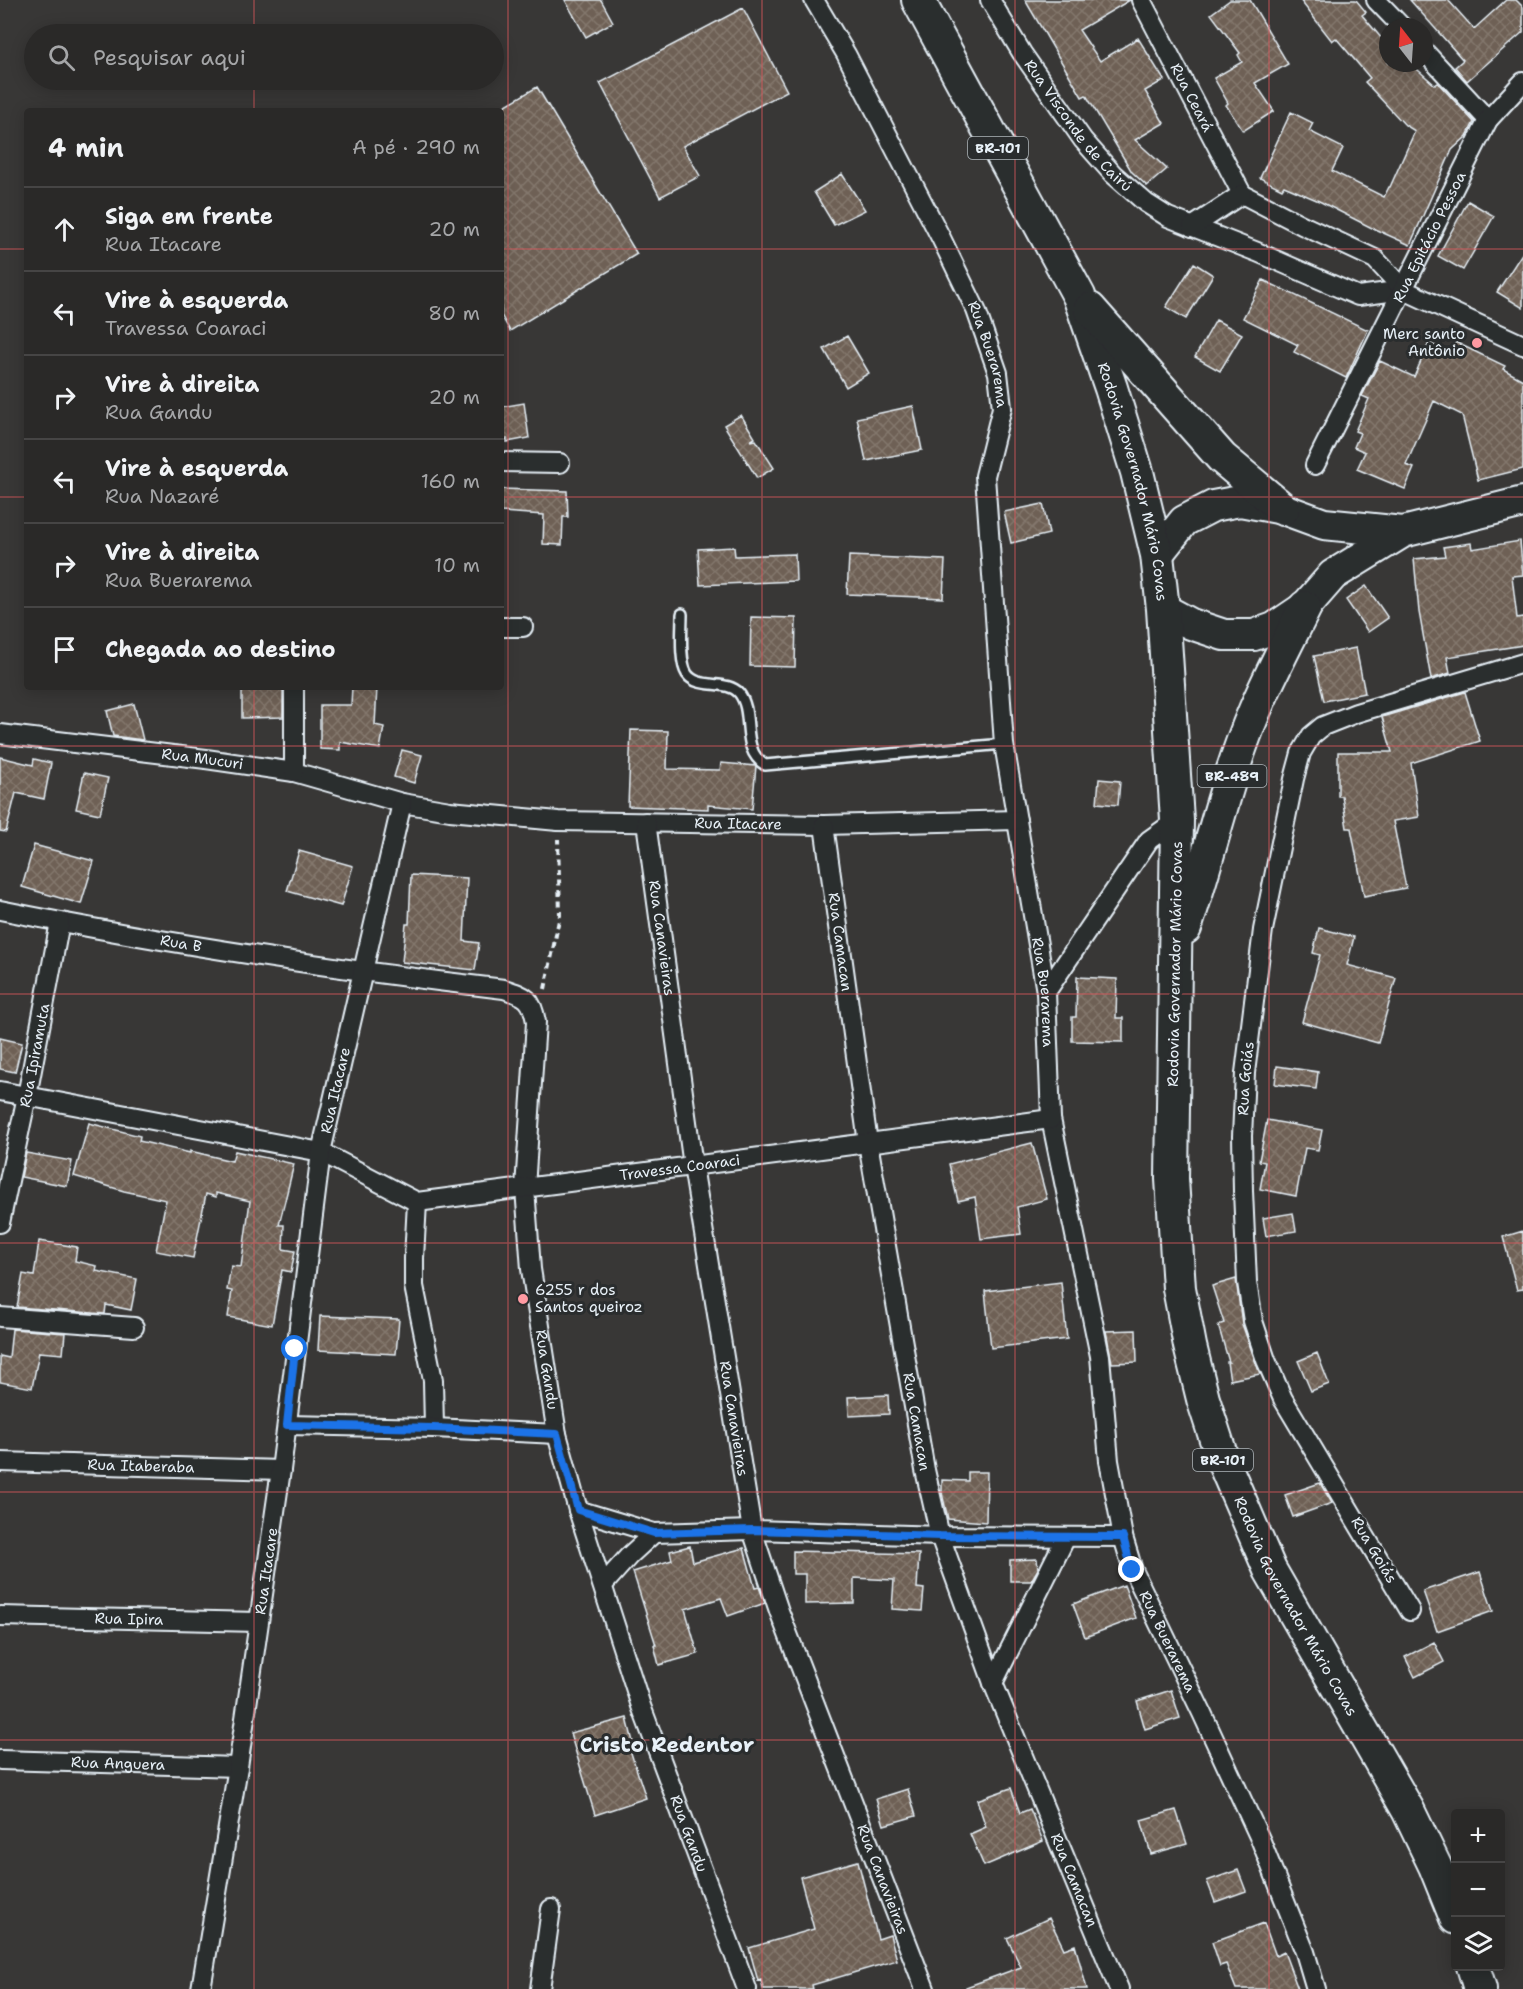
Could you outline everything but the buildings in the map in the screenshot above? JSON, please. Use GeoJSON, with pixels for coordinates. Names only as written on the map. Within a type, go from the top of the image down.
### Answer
{"type":"FeatureCollection","features":[{"type":"Feature","properties":{"kind":"highway","name":"Rodovia Governador Mário Covas"},"geometry":{"type":"LineString","coordinates":[[918,0],[1079,296],[1137,472],[1157,555],[1163,609],[1177,820],[1172,1144],[1174,1212],[1179,1288],[1203,1399],[1223,1461],[1270,1570],[1408,1810],[1435,1866],[1455,1917]]}},
{"type":"Feature","properties":{"kind":"highway","name":"BR-489"},"geometry":{"type":"LineString","coordinates":[[1079,296],[1222,458],[1283,509]]}},
{"type":"Feature","properties":{"kind":"highway","name":"BR-489"},"geometry":{"type":"LineString","coordinates":[[1176,951],[1199,887],[1220,809],[1254,711],[1305,607]]}},
{"type":"Feature","properties":{"kind":"highway"},"geometry":{"type":"LineString","coordinates":[[1475,1971],[1480,1989]]}},
{"type":"Feature","properties":{"kind":"main road","name":"BR-489"},"geometry":{"type":"LineString","coordinates":[[1157,555],[1184,521],[1213,506],[1240,501],[1283,509],[1324,524],[1403,532]]}},
{"type":"Feature","properties":{"kind":"main road","name":"BR-489"},"geometry":{"type":"LineString","coordinates":[[1163,609],[1191,624],[1224,635],[1254,635],[1274,628],[1305,607],[1333,575],[1403,532],[1523,502]]}},
{"type":"Feature","properties":{"kind":"main road"},"geometry":{"type":"LineString","coordinates":[[1324,524],[1334,550],[1333,575]]}},
{"type":"Feature","properties":{"kind":"street","name":"Rua Buerarema"},"geometry":{"type":"LineString","coordinates":[[814,0],[846,54],[946,248],[976,310],[998,373],[1002,408],[985,476],[1004,744],[1046,992],[1051,1119],[1100,1356],[1109,1461],[1123,1537],[1132,1570],[1261,1841],[1305,1952],[1316,1989]]}},
{"type":"Feature","properties":{"kind":"street","name":"Rua Visconde de Cairú"},"geometry":{"type":"LineString","coordinates":[[990,0],[1028,63],[1083,140],[1113,174],[1153,208],[1168,217],[1358,296],[1404,290]]}},
{"type":"Feature","properties":{"kind":"street","name":"Rua Ceará"},"geometry":{"type":"LineString","coordinates":[[1141,0],[1242,194]]}},
{"type":"Feature","properties":{"kind":"street"},"geometry":{"type":"LineString","coordinates":[[1376,0],[1393,18]]}},
{"type":"Feature","properties":{"kind":"street"},"geometry":{"type":"LineString","coordinates":[[1433,61],[1488,120]]}},
{"type":"Feature","properties":{"kind":"street","name":"Rua Epitácio Pessoa"},"geometry":{"type":"LineString","coordinates":[[1315,465],[1488,120],[1523,82]]}},
{"type":"Feature","properties":{"kind":"street"},"geometry":{"type":"LineString","coordinates":[[1192,227],[1242,194],[1375,259],[1404,290],[1523,345]]}},
{"type":"Feature","properties":{"kind":"street"},"geometry":{"type":"LineString","coordinates":[[504,462],[560,463]]}},
{"type":"Feature","properties":{"kind":"street"},"geometry":{"type":"LineString","coordinates":[[504,627],[523,627]]}},
{"type":"Feature","properties":{"kind":"street","name":"Rua Goiás"},"geometry":{"type":"LineString","coordinates":[[1410,1611],[1283,1399],[1266,1360],[1253,1321],[1247,1282],[1243,1191],[1242,1136],[1245,1073],[1263,930],[1294,778],[1301,753],[1311,736],[1323,726],[1356,713],[1523,663]]}},
{"type":"Feature","properties":{"kind":"street"},"geometry":{"type":"LineString","coordinates":[[294,690],[294,772]]}},
{"type":"Feature","properties":{"kind":"street","name":"Rua Mucuri"},"geometry":{"type":"LineString","coordinates":[[0,734],[294,772],[402,803]]}},
{"type":"Feature","properties":{"kind":"street","name":"Rua Itacare"},"geometry":{"type":"LineString","coordinates":[[201,1989],[238,1767],[281,1470],[321,1152],[402,803],[450,811],[558,821],[824,825],[1017,820]]}},
{"type":"Feature","properties":{"kind":"street"},"geometry":{"type":"LineString","coordinates":[[1046,992],[1149,840],[1177,820]]}},
{"type":"Feature","properties":{"kind":"street","name":"Rua Canavieiras"},"geometry":{"type":"LineString","coordinates":[[646,822],[693,1166],[752,1530],[779,1611],[925,1989]]}},
{"type":"Feature","properties":{"kind":"street","name":"Rua Camacan"},"geometry":{"type":"LineString","coordinates":[[824,825],[868,1143],[925,1470],[940,1536],[993,1683],[1119,1989]]}},
{"type":"Feature","properties":{"kind":"street","name":"Rua B"},"geometry":{"type":"LineString","coordinates":[[0,910],[363,972]]}},
{"type":"Feature","properties":{"kind":"street","name":"Rua Ipiramuta"},"geometry":{"type":"LineString","coordinates":[[0,1223],[60,922]]}},
{"type":"Feature","properties":{"kind":"street","name":"Rua Gandu"},"geometry":{"type":"LineString","coordinates":[[363,972],[504,989],[522,995],[529,1000],[534,1010],[536,1022],[525,1188],[531,1269],[557,1434],[578,1510],[641,1706],[747,1989]]}},
{"type":"Feature","properties":{"kind":"street"},"geometry":{"type":"LineString","coordinates":[[0,1091],[321,1152],[417,1202],[414,1286],[433,1380],[434,1428]]}},
{"type":"Feature","properties":{"kind":"street","name":"Travessa Coaraci"},"geometry":{"type":"LineString","coordinates":[[417,1202],[1051,1119]]}},
{"type":"Feature","properties":{"kind":"street"},"geometry":{"type":"LineString","coordinates":[[0,1317],[134,1327]]}},
{"type":"Feature","properties":{"kind":"street"},"geometry":{"type":"LineString","coordinates":[[287,1425],[434,1428],[557,1434]]}},
{"type":"Feature","properties":{"kind":"street","name":"Rua Itaberaba"},"geometry":{"type":"LineString","coordinates":[[0,1462],[281,1470]]}},
{"type":"Feature","properties":{"kind":"street"},"geometry":{"type":"LineString","coordinates":[[578,1510],[654,1533],[752,1530],[940,1536],[1123,1537]]}},
{"type":"Feature","properties":{"kind":"street"},"geometry":{"type":"LineString","coordinates":[[603,1585],[654,1533]]}},
{"type":"Feature","properties":{"kind":"street"},"geometry":{"type":"LineString","coordinates":[[993,1683],[1066,1537]]}},
{"type":"Feature","properties":{"kind":"street","name":"Rua Ipira"},"geometry":{"type":"LineString","coordinates":[[0,1616],[258,1622]]}},
{"type":"Feature","properties":{"kind":"street","name":"Rua Anguera"},"geometry":{"type":"LineString","coordinates":[[0,1761],[238,1767]]}},
{"type":"Feature","properties":{"kind":"street"},"geometry":{"type":"LineString","coordinates":[[540,1989],[551,1909]]}},
{"type":"Feature","properties":{"kind":"lane"},"geometry":{"type":"LineString","coordinates":[[682,614],[684,666],[688,675],[694,680],[734,689],[739,694],[743,702],[756,760],[765,765],[1004,744]]}},
{"type":"Feature","properties":{"kind":"path"},"geometry":{"type":"LineString","coordinates":[[536,1022],[550,974],[560,915],[558,821]]}},
{"type":"Feature","properties":{"kind":"place","name":"Merc santo Antônio"},"geometry":{"type":"Point","coordinates":[1477,343]}},
{"type":"Feature","properties":{"kind":"place","name":"6255 r dos Santos queiroz"},"geometry":{"type":"Point","coordinates":[523,1299]}},
{"type":"Feature","properties":{"kind":"district","name":"Cristo Redentor"},"geometry":{"type":"Point","coordinates":[667,1745]}},
{"type":"Feature","properties":{"kind":"route"},"geometry":{"type":"LineString","coordinates":[[295,1349],[287,1425],[434,1428],[557,1434],[578,1510],[654,1533],[752,1530],[940,1536],[1123,1537],[1132,1570]]}}]}
